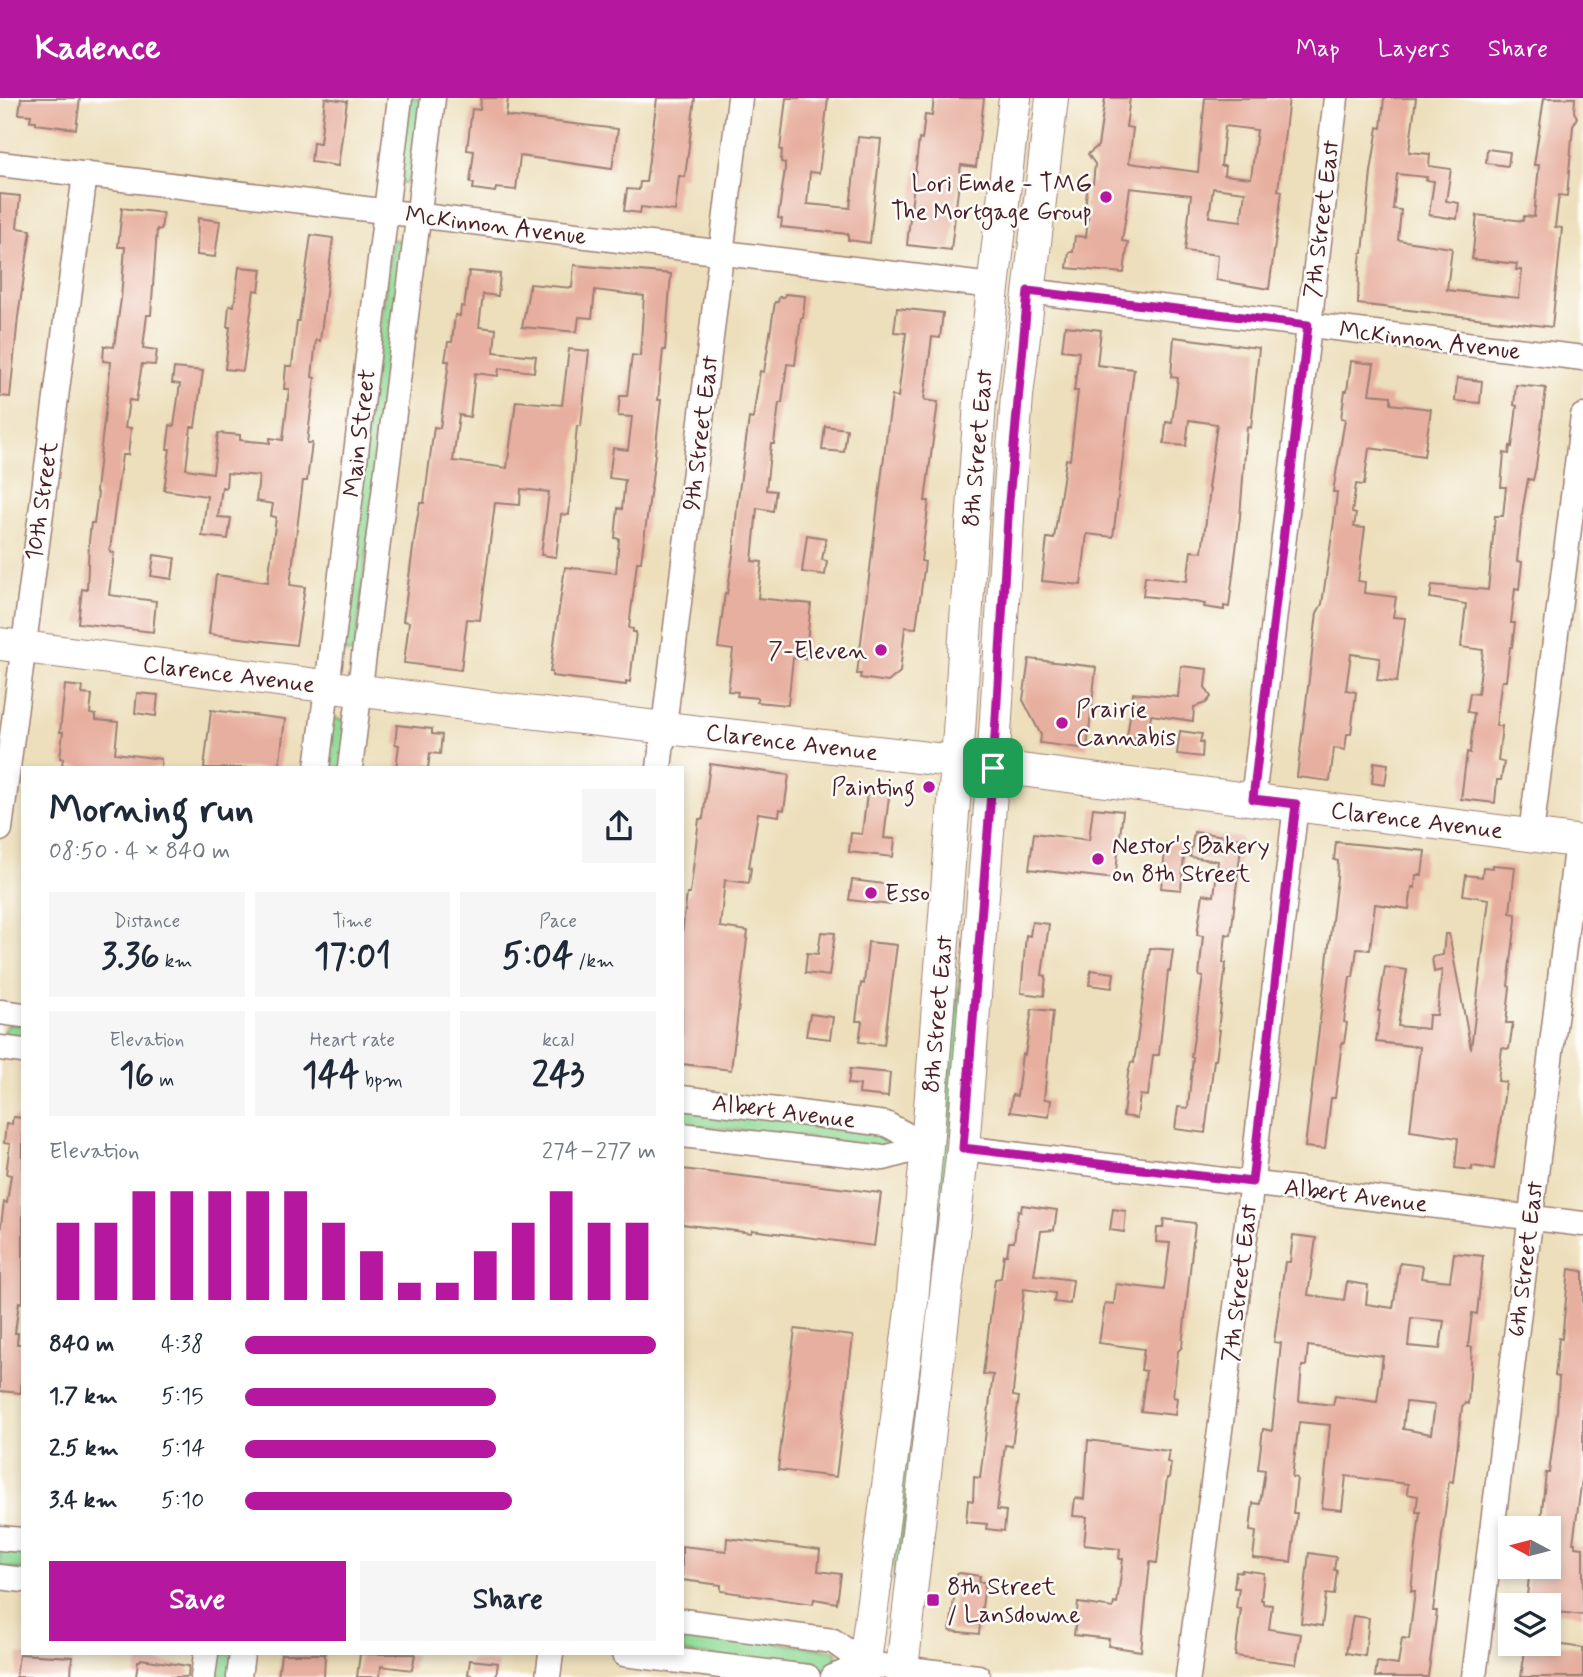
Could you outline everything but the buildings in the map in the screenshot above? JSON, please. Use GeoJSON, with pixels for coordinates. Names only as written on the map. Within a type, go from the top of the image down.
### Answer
{"type":"FeatureCollection","features":[{"type":"Feature","properties":{"kind":"main road","name":"8th Street East"},"geometry":{"type":"LineString","coordinates":[[864,1670],[911,1311],[927,1146],[957,762],[980,401],[1015,98]]}},
{"type":"Feature","properties":{"kind":"main road","name":"8th Street East"},"geometry":{"type":"LineString","coordinates":[[902,1672],[963,1148],[993,768],[1009,501],[1028,291],[1052,98]]}},
{"type":"Feature","properties":{"kind":"main road","name":"Clarence Avenue"},"geometry":{"type":"LineString","coordinates":[[11,646],[1580,841]]}},
{"type":"Feature","properties":{"kind":"street","name":"Main Street"},"geometry":{"type":"LineString","coordinates":[[317,766],[400,98]]}},
{"type":"Feature","properties":{"kind":"street","name":"Main Street"},"geometry":{"type":"LineString","coordinates":[[350,766],[433,98]]}},
{"type":"Feature","properties":{"kind":"street","name":"9th Street East"},"geometry":{"type":"LineString","coordinates":[[659,766],[740,98]]}},
{"type":"Feature","properties":{"kind":"street","name":"7th Street East"},"geometry":{"type":"LineString","coordinates":[[1253,799],[1336,98]]}},
{"type":"Feature","properties":{"kind":"street","name":"McKinnon Avenue"},"geometry":{"type":"LineString","coordinates":[[0,164],[992,286]]}},
{"type":"Feature","properties":{"kind":"street","name":"10th Street"},"geometry":{"type":"LineString","coordinates":[[0,828],[11,646],[85,174]]}},
{"type":"Feature","properties":{"kind":"street","name":"McKinnon Avenue"},"geometry":{"type":"LineString","coordinates":[[1028,291],[1583,358]]}},
{"type":"Feature","properties":{"kind":"street"},"geometry":{"type":"LineString","coordinates":[[1531,834],[1583,416]]}},
{"type":"Feature","properties":{"kind":"street","name":"7th Street East"},"geometry":{"type":"LineString","coordinates":[[1188,1677],[1252,1182],[1296,804]]}},
{"type":"Feature","properties":{"kind":"street","name":"6th Street East"},"geometry":{"type":"LineString","coordinates":[[1474,1677],[1530,1218],[1580,841]]}},
{"type":"Feature","properties":{"kind":"street"},"geometry":{"type":"LineString","coordinates":[[0,1012],[21,1015]]}},
{"type":"Feature","properties":{"kind":"street"},"geometry":{"type":"LineString","coordinates":[[0,1048],[21,1051]]}},
{"type":"Feature","properties":{"kind":"street","name":"Albert Avenue"},"geometry":{"type":"LineString","coordinates":[[684,1098],[886,1124],[927,1146]]}},
{"type":"Feature","properties":{"kind":"street","name":"Albert Avenue"},"geometry":{"type":"LineString","coordinates":[[684,1135],[884,1158],[927,1146]]}},
{"type":"Feature","properties":{"kind":"street","name":"Albert Avenue"},"geometry":{"type":"LineString","coordinates":[[963,1148],[1583,1224]]}},
{"type":"Feature","properties":{"kind":"street"},"geometry":{"type":"LineString","coordinates":[[0,1538],[21,1541]]}},
{"type":"Feature","properties":{"kind":"street"},"geometry":{"type":"LineString","coordinates":[[0,1577],[21,1580]]}},
{"type":"Feature","properties":{"kind":"street"},"geometry":{"type":"LineString","coordinates":[[684,1622],[833,1641],[864,1670]]}},
{"type":"Feature","properties":{"kind":"street"},"geometry":{"type":"LineString","coordinates":[[203,1677],[206,1655]]}},
{"type":"Feature","properties":{"kind":"street"},"geometry":{"type":"LineString","coordinates":[[239,1677],[242,1655]]}},
{"type":"Feature","properties":{"kind":"street"},"geometry":{"type":"LineString","coordinates":[[548,1677],[551,1655]]}},
{"type":"Feature","properties":{"kind":"street"},"geometry":{"type":"LineString","coordinates":[[632,1655],[808,1677]]}},
{"type":"Feature","properties":{"kind":"street"},"geometry":{"type":"LineString","coordinates":[[833,1677],[864,1670],[978,1677]]}},
{"type":"Feature","properties":{"kind":"green space"},"geometry":{"type":"Polygon","coordinates":[[[405,98],[423,98],[411,183],[397,183],[405,98]]]}},
{"type":"Feature","properties":{"kind":"green space"},"geometry":{"type":"Polygon","coordinates":[[[392,239],[404,242],[355,653],[336,651],[392,239]]]}},
{"type":"Feature","properties":{"kind":"green space"},"geometry":{"type":"Polygon","coordinates":[[[331,718],[353,721],[342,766],[325,766],[331,718]]]}},
{"type":"Feature","properties":{"kind":"green space"},"geometry":{"type":"Polygon","coordinates":[[[964,928],[968,928],[965,1015],[898,1581],[894,1580],[893,1538],[964,928]]]}},
{"type":"Feature","properties":{"kind":"green space"},"geometry":{"type":"Polygon","coordinates":[[[21,1025],[21,1041],[7,1039],[4,1034],[6,1026],[21,1025]]]}},
{"type":"Feature","properties":{"kind":"green space"},"geometry":{"type":"Polygon","coordinates":[[[684,1107],[890,1133],[894,1142],[891,1148],[684,1124],[684,1107]]]}},
{"type":"Feature","properties":{"kind":"green space"},"geometry":{"type":"Polygon","coordinates":[[[0,1547],[21,1550],[21,1570],[0,1567],[0,1547]]]}},
{"type":"Feature","properties":{"kind":"green space"},"geometry":{"type":"Polygon","coordinates":[[[684,1629],[837,1651],[835,1669],[832,1671],[684,1653],[684,1629]]]}},
{"type":"Feature","properties":{"kind":"green space"},"geometry":{"type":"Polygon","coordinates":[[[215,1655],[234,1655],[231,1677],[212,1677],[215,1655]]]}},
{"type":"Feature","properties":{"kind":"place","name":"Lori Emde - TMG The Mortgage Group"},"geometry":{"type":"Point","coordinates":[1106,197]}},
{"type":"Feature","properties":{"kind":"place","name":"7-Eleven"},"geometry":{"type":"Point","coordinates":[881,650]}},
{"type":"Feature","properties":{"kind":"place","name":"Prairie Cannabis"},"geometry":{"type":"Point","coordinates":[1062,723]}},
{"type":"Feature","properties":{"kind":"place","name":"Painting"},"geometry":{"type":"Point","coordinates":[929,787]}},
{"type":"Feature","properties":{"kind":"place","name":"Nestor's Bakery on 8th Street"},"geometry":{"type":"Point","coordinates":[1098,859]}},
{"type":"Feature","properties":{"kind":"place","name":"Esso"},"geometry":{"type":"Point","coordinates":[871,893]}},
{"type":"Feature","properties":{"kind":"place","name":"8th Street / Lansdowne"},"geometry":{"type":"Point","coordinates":[933,1600]}},
{"type":"Feature","properties":{"kind":"route"},"geometry":{"type":"LineString","coordinates":[[1028,291],[1308,325],[1253,799],[1296,804],[1252,1182],[963,1148],[993,768],[1009,501],[1028,291]]}}]}
